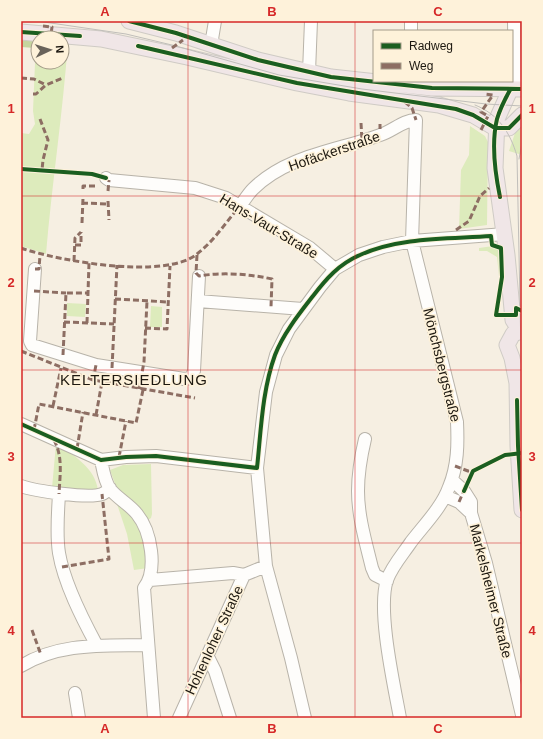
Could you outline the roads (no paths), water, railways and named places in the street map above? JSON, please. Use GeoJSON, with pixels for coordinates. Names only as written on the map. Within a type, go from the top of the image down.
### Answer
{"type":"FeatureCollection","features":[{"type":"Feature","properties":{"kind":"main road"},"geometry":{"type":"LineString","coordinates":[[130,21],[176,33],[258,60],[331,76],[373,80]]}},
{"type":"Feature","properties":{"kind":"main road"},"geometry":{"type":"LineString","coordinates":[[21,32],[101,39],[296,83],[349,93],[439,105],[473,115],[502,128]]}},
{"type":"Feature","properties":{"kind":"main road"},"geometry":{"type":"LineString","coordinates":[[207,62],[211,45]]}},
{"type":"Feature","properties":{"kind":"main road"},"geometry":{"type":"LineString","coordinates":[[392,82],[516,90],[512,106],[502,128],[500,197],[513,320],[521,331],[513,334],[508,341]]}},
{"type":"Feature","properties":{"kind":"main road"},"geometry":{"type":"LineString","coordinates":[[502,128],[522,115]]}},
{"type":"Feature","properties":{"kind":"main road"},"geometry":{"type":"LineString","coordinates":[[508,276],[502,315],[508,341],[508,350],[517,360],[518,446],[522,510]]}},
{"type":"Feature","properties":{"kind":"street"},"geometry":{"type":"LineString","coordinates":[[211,45],[215,21]]}},
{"type":"Feature","properties":{"kind":"street"},"geometry":{"type":"LineString","coordinates":[[309,72],[311,21]]}},
{"type":"Feature","properties":{"kind":"street"},"geometry":{"type":"LineString","coordinates":[[514,21],[516,90]]}},
{"type":"Feature","properties":{"kind":"street","name":"Hofäckerstraße"},"geometry":{"type":"LineString","coordinates":[[240,206],[252,189],[269,176],[296,160],[381,135],[408,120],[416,120]]}},
{"type":"Feature","properties":{"kind":"street","name":"Mönchsbergstraße"},"geometry":{"type":"LineString","coordinates":[[400,718],[385,622],[384,605],[387,581],[395,564],[445,496],[452,480],[458,449],[457,422],[412,241],[420,136],[416,120]]}},
{"type":"Feature","properties":{"kind":"street","name":"Hans-Vaut-Straße"},"geometry":{"type":"LineString","coordinates":[[106,178],[109,180],[195,188],[226,198],[310,248],[336,269]]}},
{"type":"Feature","properties":{"kind":"street"},"geometry":{"type":"LineString","coordinates":[[305,718],[291,658],[266,566],[256,468],[266,392],[276,355],[303,309],[336,269],[359,255],[383,247],[412,241],[505,234]]}},
{"type":"Feature","properties":{"kind":"street"},"geometry":{"type":"LineString","coordinates":[[36,269],[30,341],[32,345],[96,365],[184,379],[191,378],[194,371],[199,276]]}},
{"type":"Feature","properties":{"kind":"street"},"geometry":{"type":"LineString","coordinates":[[198,301],[303,309]]}},
{"type":"Feature","properties":{"kind":"street"},"geometry":{"type":"LineString","coordinates":[[21,424],[101,460],[126,457],[167,457],[256,468]]}},
{"type":"Feature","properties":{"kind":"street"},"geometry":{"type":"LineString","coordinates":[[365,439],[359,474],[358,492],[360,510],[372,568],[375,575],[387,581]]}},
{"type":"Feature","properties":{"kind":"street"},"geometry":{"type":"LineString","coordinates":[[101,460],[110,488],[129,505],[145,526],[150,548],[150,580],[144,588],[154,718]]}},
{"type":"Feature","properties":{"kind":"street","name":"Markelsheimer Straße"},"geometry":{"type":"LineString","coordinates":[[452,480],[468,496],[471,502],[471,513],[486,563],[522,715]]}},
{"type":"Feature","properties":{"kind":"street"},"geometry":{"type":"LineString","coordinates":[[21,486],[59,494],[102,494],[110,488]]}},
{"type":"Feature","properties":{"kind":"street"},"geometry":{"type":"LineString","coordinates":[[59,494],[59,552],[62,567],[86,627],[96,644]]}},
{"type":"Feature","properties":{"kind":"street","name":"Markelsheimer Straße"},"geometry":{"type":"LineString","coordinates":[[445,496],[459,502],[471,513]]}},
{"type":"Feature","properties":{"kind":"street","name":"Hohenloher Straße"},"geometry":{"type":"LineString","coordinates":[[179,718],[244,575],[266,566]]}},
{"type":"Feature","properties":{"kind":"street"},"geometry":{"type":"LineString","coordinates":[[150,580],[233,573],[244,575]]}},
{"type":"Feature","properties":{"kind":"street"},"geometry":{"type":"LineString","coordinates":[[21,666],[53,652],[96,644],[148,645]]}},
{"type":"Feature","properties":{"kind":"street"},"geometry":{"type":"LineString","coordinates":[[207,655],[215,671],[230,718]]}},
{"type":"Feature","properties":{"kind":"street"},"geometry":{"type":"LineString","coordinates":[[75,693],[79,718]]}},
{"type":"Feature","properties":{"kind":"tram line"},"geometry":{"type":"LineString","coordinates":[[37,21],[126,34],[176,46],[279,75],[362,89],[486,104],[522,106]]}},
{"type":"Feature","properties":{"kind":"tram line"},"geometry":{"type":"LineString","coordinates":[[475,105],[490,113],[502,125],[511,139],[517,156],[522,400]]}},
{"type":"Feature","properties":{"kind":"tram line"},"geometry":{"type":"LineString","coordinates":[[519,159],[522,143]]}},
{"type":"Feature","properties":{"kind":"district","name":"KELTERSIEDLUNG"},"geometry":{"type":"Point","coordinates":[134,380]}}]}
